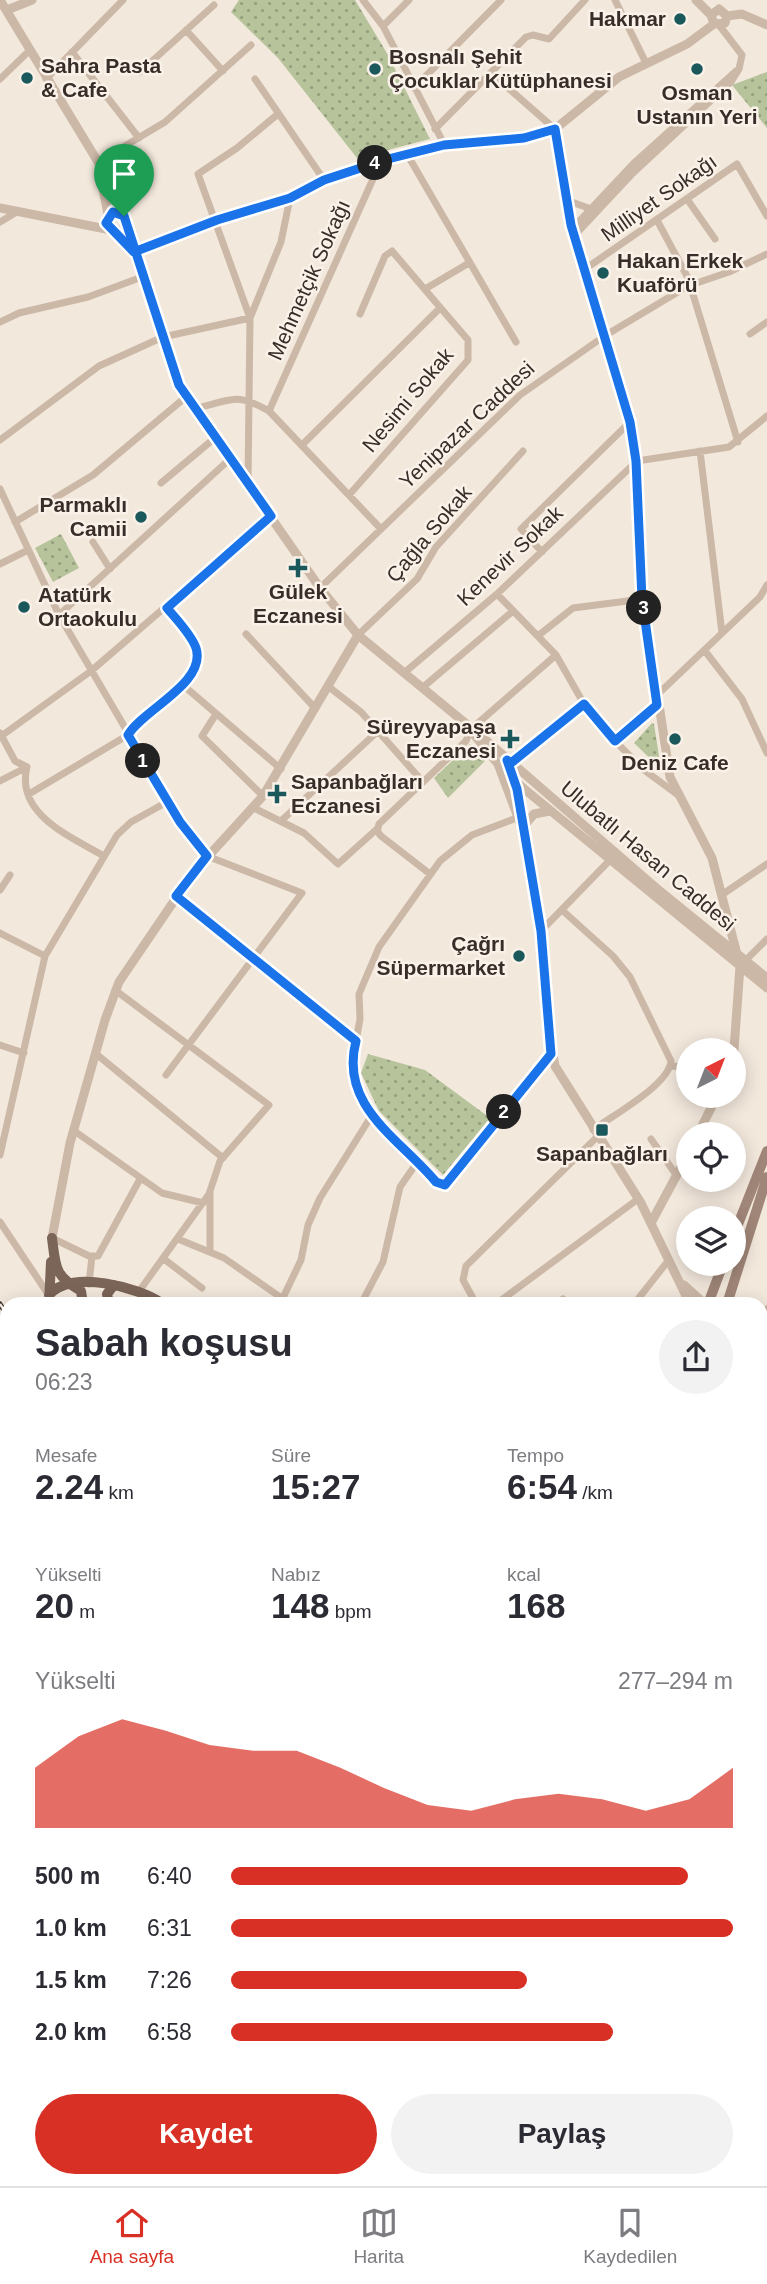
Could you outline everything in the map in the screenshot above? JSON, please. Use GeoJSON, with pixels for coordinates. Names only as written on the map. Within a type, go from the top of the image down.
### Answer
{"type":"FeatureCollection","features":[{"type":"Feature","properties":{"kind":"main road"},"geometry":{"type":"LineString","coordinates":[[745,1206],[767,1151]]}},
{"type":"Feature","properties":{"kind":"main road"},"geometry":{"type":"LineString","coordinates":[[729,1297],[767,1177]]}},
{"type":"Feature","properties":{"kind":"main road"},"geometry":{"type":"LineString","coordinates":[[52,1238],[57,1272],[68,1284],[81,1291],[82,1297]]}},
{"type":"Feature","properties":{"kind":"main road"},"geometry":{"type":"LineString","coordinates":[[49,1297],[52,1238]]}},
{"type":"Feature","properties":{"kind":"main road"},"geometry":{"type":"LineString","coordinates":[[710,1297],[718,1276]]}},
{"type":"Feature","properties":{"kind":"main road"},"geometry":{"type":"LineString","coordinates":[[52,1297],[68,1284],[114,1285],[140,1290],[152,1297]]}},
{"type":"Feature","properties":{"kind":"main road"},"geometry":{"type":"LineString","coordinates":[[108,1297],[114,1285]]}},
{"type":"Feature","properties":{"kind":"street"},"geometry":{"type":"LineString","coordinates":[[0,0],[98,162],[121,214],[117,229]]}},
{"type":"Feature","properties":{"kind":"street"},"geometry":{"type":"LineString","coordinates":[[6,10],[32,0]]}},
{"type":"Feature","properties":{"kind":"street"},"geometry":{"type":"LineString","coordinates":[[46,79],[123,0]]}},
{"type":"Feature","properties":{"kind":"street"},"geometry":{"type":"LineString","coordinates":[[363,0],[383,26],[444,145]]}},
{"type":"Feature","properties":{"kind":"street"},"geometry":{"type":"LineString","coordinates":[[383,26],[409,0]]}},
{"type":"Feature","properties":{"kind":"street"},"geometry":{"type":"LineString","coordinates":[[414,88],[501,0]]}},
{"type":"Feature","properties":{"kind":"street"},"geometry":{"type":"LineString","coordinates":[[435,129],[526,37],[533,35],[549,39],[585,0]]}},
{"type":"Feature","properties":{"kind":"street"},"geometry":{"type":"LineString","coordinates":[[615,0],[646,63]]}},
{"type":"Feature","properties":{"kind":"street"},"geometry":{"type":"LineString","coordinates":[[573,232],[731,82],[739,69],[742,55],[715,19],[696,0]]}},
{"type":"Feature","properties":{"kind":"street"},"geometry":{"type":"LineString","coordinates":[[715,19],[722,0]]}},
{"type":"Feature","properties":{"kind":"street"},"geometry":{"type":"LineString","coordinates":[[715,19],[725,23],[729,0]]}},
{"type":"Feature","properties":{"kind":"street"},"geometry":{"type":"LineString","coordinates":[[141,72],[214,5]]}},
{"type":"Feature","properties":{"kind":"street"},"geometry":{"type":"LineString","coordinates":[[134,252],[217,220],[290,198],[324,180],[378,162],[444,145],[524,138],[555,129],[619,77],[698,37],[722,9],[727,14],[742,14],[767,25]]}},
{"type":"Feature","properties":{"kind":"street"},"geometry":{"type":"LineString","coordinates":[[186,30],[223,71]]}},
{"type":"Feature","properties":{"kind":"street"},"geometry":{"type":"LineString","coordinates":[[98,162],[165,122],[251,46]]}},
{"type":"Feature","properties":{"kind":"street"},"geometry":{"type":"LineString","coordinates":[[0,79],[29,51]]}},
{"type":"Feature","properties":{"kind":"street"},"geometry":{"type":"LineString","coordinates":[[72,52],[139,138]]}},
{"type":"Feature","properties":{"kind":"street"},"geometry":{"type":"LineString","coordinates":[[573,232],[635,162],[739,69]]}},
{"type":"Feature","properties":{"kind":"street"},"geometry":{"type":"LineString","coordinates":[[491,73],[555,129],[573,232],[630,422],[636,461],[642,599],[670,777],[712,858],[736,953],[743,963]]}},
{"type":"Feature","properties":{"kind":"street"},"geometry":{"type":"LineString","coordinates":[[255,79],[324,180]]}},
{"type":"Feature","properties":{"kind":"street"},"geometry":{"type":"LineString","coordinates":[[248,482],[250,318],[217,220],[198,174],[237,148],[278,114]]}},
{"type":"Feature","properties":{"kind":"street"},"geometry":{"type":"LineString","coordinates":[[407,154],[516,342]]}},
{"type":"Feature","properties":{"kind":"street"},"geometry":{"type":"LineString","coordinates":[[98,162],[107,218],[134,252],[179,385],[320,588],[358,635],[505,762],[522,828]]}},
{"type":"Feature","properties":{"kind":"street","name":"Mehmetçik Sokağı"},"geometry":{"type":"LineString","coordinates":[[270,411],[373,179],[378,162]]}},
{"type":"Feature","properties":{"kind":"street","name":"Milliyet Sokağı"},"geometry":{"type":"LineString","coordinates":[[585,269],[658,222],[737,164],[767,216]]}},
{"type":"Feature","properties":{"kind":"street"},"geometry":{"type":"LineString","coordinates":[[250,318],[281,242],[290,198]]}},
{"type":"Feature","properties":{"kind":"street"},"geometry":{"type":"LineString","coordinates":[[687,199],[715,239]]}},
{"type":"Feature","properties":{"kind":"street"},"geometry":{"type":"LineString","coordinates":[[566,200],[591,209]]}},
{"type":"Feature","properties":{"kind":"street"},"geometry":{"type":"LineString","coordinates":[[0,208],[80,226],[117,229]]}},
{"type":"Feature","properties":{"kind":"street"},"geometry":{"type":"LineString","coordinates":[[80,226],[107,218],[116,212],[121,214]]}},
{"type":"Feature","properties":{"kind":"street"},"geometry":{"type":"LineString","coordinates":[[0,222],[15,213]]}},
{"type":"Feature","properties":{"kind":"street"},"geometry":{"type":"LineString","coordinates":[[658,222],[688,278],[688,286],[738,442]]}},
{"type":"Feature","properties":{"kind":"street","name":"Nesimi Sokak"},"geometry":{"type":"LineString","coordinates":[[349,495],[468,360],[468,340],[390,251],[360,314]]}},
{"type":"Feature","properties":{"kind":"street","name":"Yenipazar Caddesi"},"geometry":{"type":"LineString","coordinates":[[320,588],[520,395],[606,335],[688,286],[729,272],[767,254]]}},
{"type":"Feature","properties":{"kind":"street"},"geometry":{"type":"LineString","coordinates":[[425,289],[469,263]]}},
{"type":"Feature","properties":{"kind":"street"},"geometry":{"type":"LineString","coordinates":[[0,322],[19,313],[88,297],[142,277]]}},
{"type":"Feature","properties":{"kind":"street"},"geometry":{"type":"LineString","coordinates":[[303,444],[440,308]]}},
{"type":"Feature","properties":{"kind":"street"},"geometry":{"type":"LineString","coordinates":[[0,440],[80,377],[163,337],[250,318]]}},
{"type":"Feature","properties":{"kind":"street"},"geometry":{"type":"LineString","coordinates":[[750,334],[767,322]]}},
{"type":"Feature","properties":{"kind":"street"},"geometry":{"type":"LineString","coordinates":[[15,522],[93,475],[187,396]]}},
{"type":"Feature","properties":{"kind":"street"},"geometry":{"type":"LineString","coordinates":[[196,408],[240,398],[251,399],[270,411],[381,529]]}},
{"type":"Feature","properties":{"kind":"street"},"geometry":{"type":"LineString","coordinates":[[636,461],[738,442],[767,416]]}},
{"type":"Feature","properties":{"kind":"street"},"geometry":{"type":"LineString","coordinates":[[542,552],[522,529],[630,422]]}},
{"type":"Feature","properties":{"kind":"street"},"geometry":{"type":"LineString","coordinates":[[161,483],[216,437]]}},
{"type":"Feature","properties":{"kind":"street","name":"Çağla Sokak"},"geometry":{"type":"LineString","coordinates":[[358,635],[417,579],[436,547],[523,451]]}},
{"type":"Feature","properties":{"kind":"street"},"geometry":{"type":"LineString","coordinates":[[700,451],[722,633]]}},
{"type":"Feature","properties":{"kind":"street"},"geometry":{"type":"LineString","coordinates":[[59,615],[231,458]]}},
{"type":"Feature","properties":{"kind":"street","name":"Kenevir Sokak"},"geometry":{"type":"LineString","coordinates":[[404,673],[497,594],[636,461]]}},
{"type":"Feature","properties":{"kind":"street"},"geometry":{"type":"LineString","coordinates":[[0,489],[59,615],[167,802],[207,856],[302,893],[166,1075]]}},
{"type":"Feature","properties":{"kind":"street"},"geometry":{"type":"LineString","coordinates":[[27,767],[15,761],[1,735],[91,671],[271,516]]}},
{"type":"Feature","properties":{"kind":"street"},"geometry":{"type":"LineString","coordinates":[[93,542],[110,569]]}},
{"type":"Feature","properties":{"kind":"street"},"geometry":{"type":"LineString","coordinates":[[0,564],[28,550]]}},
{"type":"Feature","properties":{"kind":"street"},"geometry":{"type":"LineString","coordinates":[[615,741],[760,597],[767,585]]}},
{"type":"Feature","properties":{"kind":"street"},"geometry":{"type":"LineString","coordinates":[[497,594],[556,655],[584,704],[615,741],[644,770],[678,796]]}},
{"type":"Feature","properties":{"kind":"street"},"geometry":{"type":"LineString","coordinates":[[539,635],[573,608],[642,599]]}},
{"type":"Feature","properties":{"kind":"street"},"geometry":{"type":"LineString","coordinates":[[29,794],[128,735],[139,720],[184,686],[197,652],[167,608]]}},
{"type":"Feature","properties":{"kind":"street"},"geometry":{"type":"LineString","coordinates":[[422,688],[513,611]]}},
{"type":"Feature","properties":{"kind":"street"},"geometry":{"type":"LineString","coordinates":[[246,634],[314,708]]}},
{"type":"Feature","properties":{"kind":"street"},"geometry":{"type":"LineString","coordinates":[[140,1179],[98,1255],[92,1256],[52,1238],[73,1130],[116,989],[176,896],[207,856],[263,796],[358,635]]}},
{"type":"Feature","properties":{"kind":"street"},"geometry":{"type":"LineString","coordinates":[[705,651],[742,699],[767,753]]}},
{"type":"Feature","properties":{"kind":"street"},"geometry":{"type":"LineString","coordinates":[[254,808],[304,833],[338,864],[467,741],[470,730],[556,655]]}},
{"type":"Feature","properties":{"kind":"street"},"geometry":{"type":"LineString","coordinates":[[184,686],[281,769]]}},
{"type":"Feature","properties":{"kind":"street"},"geometry":{"type":"LineString","coordinates":[[329,687],[361,712],[423,782]]}},
{"type":"Feature","properties":{"kind":"street"},"geometry":{"type":"LineString","coordinates":[[505,762],[584,704]]}},
{"type":"Feature","properties":{"kind":"street"},"geometry":{"type":"LineString","coordinates":[[216,714],[202,736],[263,796]]}},
{"type":"Feature","properties":{"kind":"street"},"geometry":{"type":"LineString","coordinates":[[282,820],[377,731]]}},
{"type":"Feature","properties":{"kind":"street","name":"Ulubatlı Hasan Caddesi"},"geometry":{"type":"LineString","coordinates":[[505,762],[513,779],[609,861],[743,963],[767,978]]}},
{"type":"Feature","properties":{"kind":"street","name":"Ulubatlı Hasan Caddesi"},"geometry":{"type":"LineString","coordinates":[[505,762],[736,953]]}},
{"type":"Feature","properties":{"kind":"street"},"geometry":{"type":"LineString","coordinates":[[27,767],[23,780],[48,823],[104,856]]}},
{"type":"Feature","properties":{"kind":"street"},"geometry":{"type":"LineString","coordinates":[[0,781],[27,767]]}},
{"type":"Feature","properties":{"kind":"street"},"geometry":{"type":"LineString","coordinates":[[513,779],[541,931],[551,1054],[555,1066],[638,1199],[687,1297]]}},
{"type":"Feature","properties":{"kind":"street"},"geometry":{"type":"LineString","coordinates":[[0,1155],[45,956],[117,835],[131,822],[167,802]]}},
{"type":"Feature","properties":{"kind":"street"},"geometry":{"type":"LineString","coordinates":[[522,828],[534,814],[550,811]]}},
{"type":"Feature","properties":{"kind":"street"},"geometry":{"type":"LineString","coordinates":[[519,817],[460,842],[430,874],[386,935],[364,977],[359,994],[360,1019],[351,1058],[353,1079],[372,1115],[436,1182],[445,1185],[551,1054]]}},
{"type":"Feature","properties":{"kind":"street"},"geometry":{"type":"LineString","coordinates":[[378,828],[381,836],[430,874]]}},
{"type":"Feature","properties":{"kind":"street"},"geometry":{"type":"LineString","coordinates":[[541,931],[609,861]]}},
{"type":"Feature","properties":{"kind":"street"},"geometry":{"type":"LineString","coordinates":[[723,894],[767,864]]}},
{"type":"Feature","properties":{"kind":"street"},"geometry":{"type":"LineString","coordinates":[[0,890],[10,875]]}},
{"type":"Feature","properties":{"kind":"street"},"geometry":{"type":"LineString","coordinates":[[176,896],[356,1041]]}},
{"type":"Feature","properties":{"kind":"street"},"geometry":{"type":"LineString","coordinates":[[471,1297],[463,1280],[466,1266],[595,1133],[654,1087],[667,1075],[671,1066],[663,1041],[630,977],[613,956],[562,910]]}},
{"type":"Feature","properties":{"kind":"street"},"geometry":{"type":"LineString","coordinates":[[0,933],[45,956]]}},
{"type":"Feature","properties":{"kind":"street"},"geometry":{"type":"LineString","coordinates":[[736,1038],[743,963],[767,939]]}},
{"type":"Feature","properties":{"kind":"street","name":"Ulubatlı Hasan Caddesi"},"geometry":{"type":"LineString","coordinates":[[743,963],[767,988]]}},
{"type":"Feature","properties":{"kind":"street"},"geometry":{"type":"LineString","coordinates":[[116,989],[269,1105],[223,1158],[203,1203],[140,1290]]}},
{"type":"Feature","properties":{"kind":"street"},"geometry":{"type":"LineString","coordinates":[[0,1045],[24,1053]]}},
{"type":"Feature","properties":{"kind":"street"},"geometry":{"type":"LineString","coordinates":[[95,1053],[223,1158]]}},
{"type":"Feature","properties":{"kind":"street"},"geometry":{"type":"LineString","coordinates":[[671,1066],[676,1066]]}},
{"type":"Feature","properties":{"kind":"street"},"geometry":{"type":"LineString","coordinates":[[283,1297],[301,1260],[308,1225],[320,1198],[372,1115]]}},
{"type":"Feature","properties":{"kind":"street"},"geometry":{"type":"LineString","coordinates":[[73,1130],[162,1194],[203,1203]]}},
{"type":"Feature","properties":{"kind":"street"},"geometry":{"type":"LineString","coordinates":[[651,1139],[676,1175]]}},
{"type":"Feature","properties":{"kind":"street"},"geometry":{"type":"LineString","coordinates":[[365,1297],[383,1262],[400,1186],[418,1161]]}},
{"type":"Feature","properties":{"kind":"street"},"geometry":{"type":"LineString","coordinates":[[651,1223],[676,1178]]}},
{"type":"Feature","properties":{"kind":"street"},"geometry":{"type":"LineString","coordinates":[[210,1191],[210,1251]]}},
{"type":"Feature","properties":{"kind":"street"},"geometry":{"type":"LineString","coordinates":[[505,1297],[638,1199]]}},
{"type":"Feature","properties":{"kind":"street"},"geometry":{"type":"LineString","coordinates":[[0,1222],[48,1297]]}},
{"type":"Feature","properties":{"kind":"street"},"geometry":{"type":"LineString","coordinates":[[178,1239],[210,1251],[275,1297]]}},
{"type":"Feature","properties":{"kind":"street"},"geometry":{"type":"LineString","coordinates":[[89,1284],[92,1256]]}},
{"type":"Feature","properties":{"kind":"street"},"geometry":{"type":"LineString","coordinates":[[164,1259],[202,1288]]}},
{"type":"Feature","properties":{"kind":"street"},"geometry":{"type":"LineString","coordinates":[[640,1297],[668,1261]]}},
{"type":"Feature","properties":{"kind":"street"},"geometry":{"type":"LineString","coordinates":[[682,1284],[698,1297]]}},
{"type":"Feature","properties":{"kind":"green space"},"geometry":{"type":"Polygon","coordinates":[[[239,0],[355,0],[388,55],[430,139],[357,158],[278,58],[231,12],[239,0]]]}},
{"type":"Feature","properties":{"kind":"green space"},"geometry":{"type":"Polygon","coordinates":[[[767,72],[767,128],[732,85],[767,72]]]}},
{"type":"Feature","properties":{"kind":"green space"},"geometry":{"type":"Polygon","coordinates":[[[61,534],[79,568],[53,582],[35,548],[61,534]]]}},
{"type":"Feature","properties":{"kind":"green space"},"geometry":{"type":"Polygon","coordinates":[[[652,723],[654,724],[661,769],[634,743],[652,723]]]}},
{"type":"Feature","properties":{"kind":"green space"},"geometry":{"type":"Polygon","coordinates":[[[470,744],[485,761],[448,798],[434,778],[470,744]]]}},
{"type":"Feature","properties":{"kind":"green space"},"geometry":{"type":"Polygon","coordinates":[[[368,1054],[425,1070],[490,1118],[443,1175],[379,1111],[361,1073],[368,1054]]]}},
{"type":"Feature","properties":{"kind":"place","name":"Hakmar"},"geometry":{"type":"Point","coordinates":[680,19]}},
{"type":"Feature","properties":{"kind":"place","name":"Bosnalı Şehit Çocuklar Kütüphanesi"},"geometry":{"type":"Point","coordinates":[375,69]}},
{"type":"Feature","properties":{"kind":"place","name":"Osman Ustanın Yeri"},"geometry":{"type":"Point","coordinates":[697,69]}},
{"type":"Feature","properties":{"kind":"place","name":"Sahra Pasta & Cafe"},"geometry":{"type":"Point","coordinates":[27,78]}},
{"type":"Feature","properties":{"kind":"place","name":"Hakan Erkek Kuaförü"},"geometry":{"type":"Point","coordinates":[603,273]}},
{"type":"Feature","properties":{"kind":"place","name":"Parmaklı Camii"},"geometry":{"type":"Point","coordinates":[141,517]}},
{"type":"Feature","properties":{"kind":"place","name":"Gülek Eczanesi"},"geometry":{"type":"Point","coordinates":[298,568]}},
{"type":"Feature","properties":{"kind":"place","name":"Atatürk Ortaokulu"},"geometry":{"type":"Point","coordinates":[24,607]}},
{"type":"Feature","properties":{"kind":"place","name":"Süreyyapaşa Eczanesi"},"geometry":{"type":"Point","coordinates":[510,739]}},
{"type":"Feature","properties":{"kind":"place","name":"Deniz Cafe"},"geometry":{"type":"Point","coordinates":[675,739]}},
{"type":"Feature","properties":{"kind":"place","name":"Sapanbağları Eczanesi"},"geometry":{"type":"Point","coordinates":[277,794]}},
{"type":"Feature","properties":{"kind":"place","name":"Çağrı Süpermarket"},"geometry":{"type":"Point","coordinates":[519,956]}},
{"type":"Feature","properties":{"kind":"place","name":"Sapanbağları"},"geometry":{"type":"Point","coordinates":[602,1130]}},
{"type":"Feature","properties":{"kind":"route"},"geometry":{"type":"LineString","coordinates":[[124,216],[113,212],[108,215],[106,223],[134,252],[217,220],[290,198],[324,180],[388,159],[444,145],[524,138],[555,129],[571,225],[630,422],[636,461],[642,599],[657,705],[615,741],[584,704],[511,763],[507,760],[521,808],[522,828],[541,931],[551,1054],[445,1185],[436,1182],[370,1114],[362,1102],[351,1068],[356,1041],[176,896],[207,856],[180,822],[128,735],[139,720],[184,686],[195,660],[195,645],[167,608],[271,516],[179,385],[134,252],[124,226],[124,216]]}}]}
